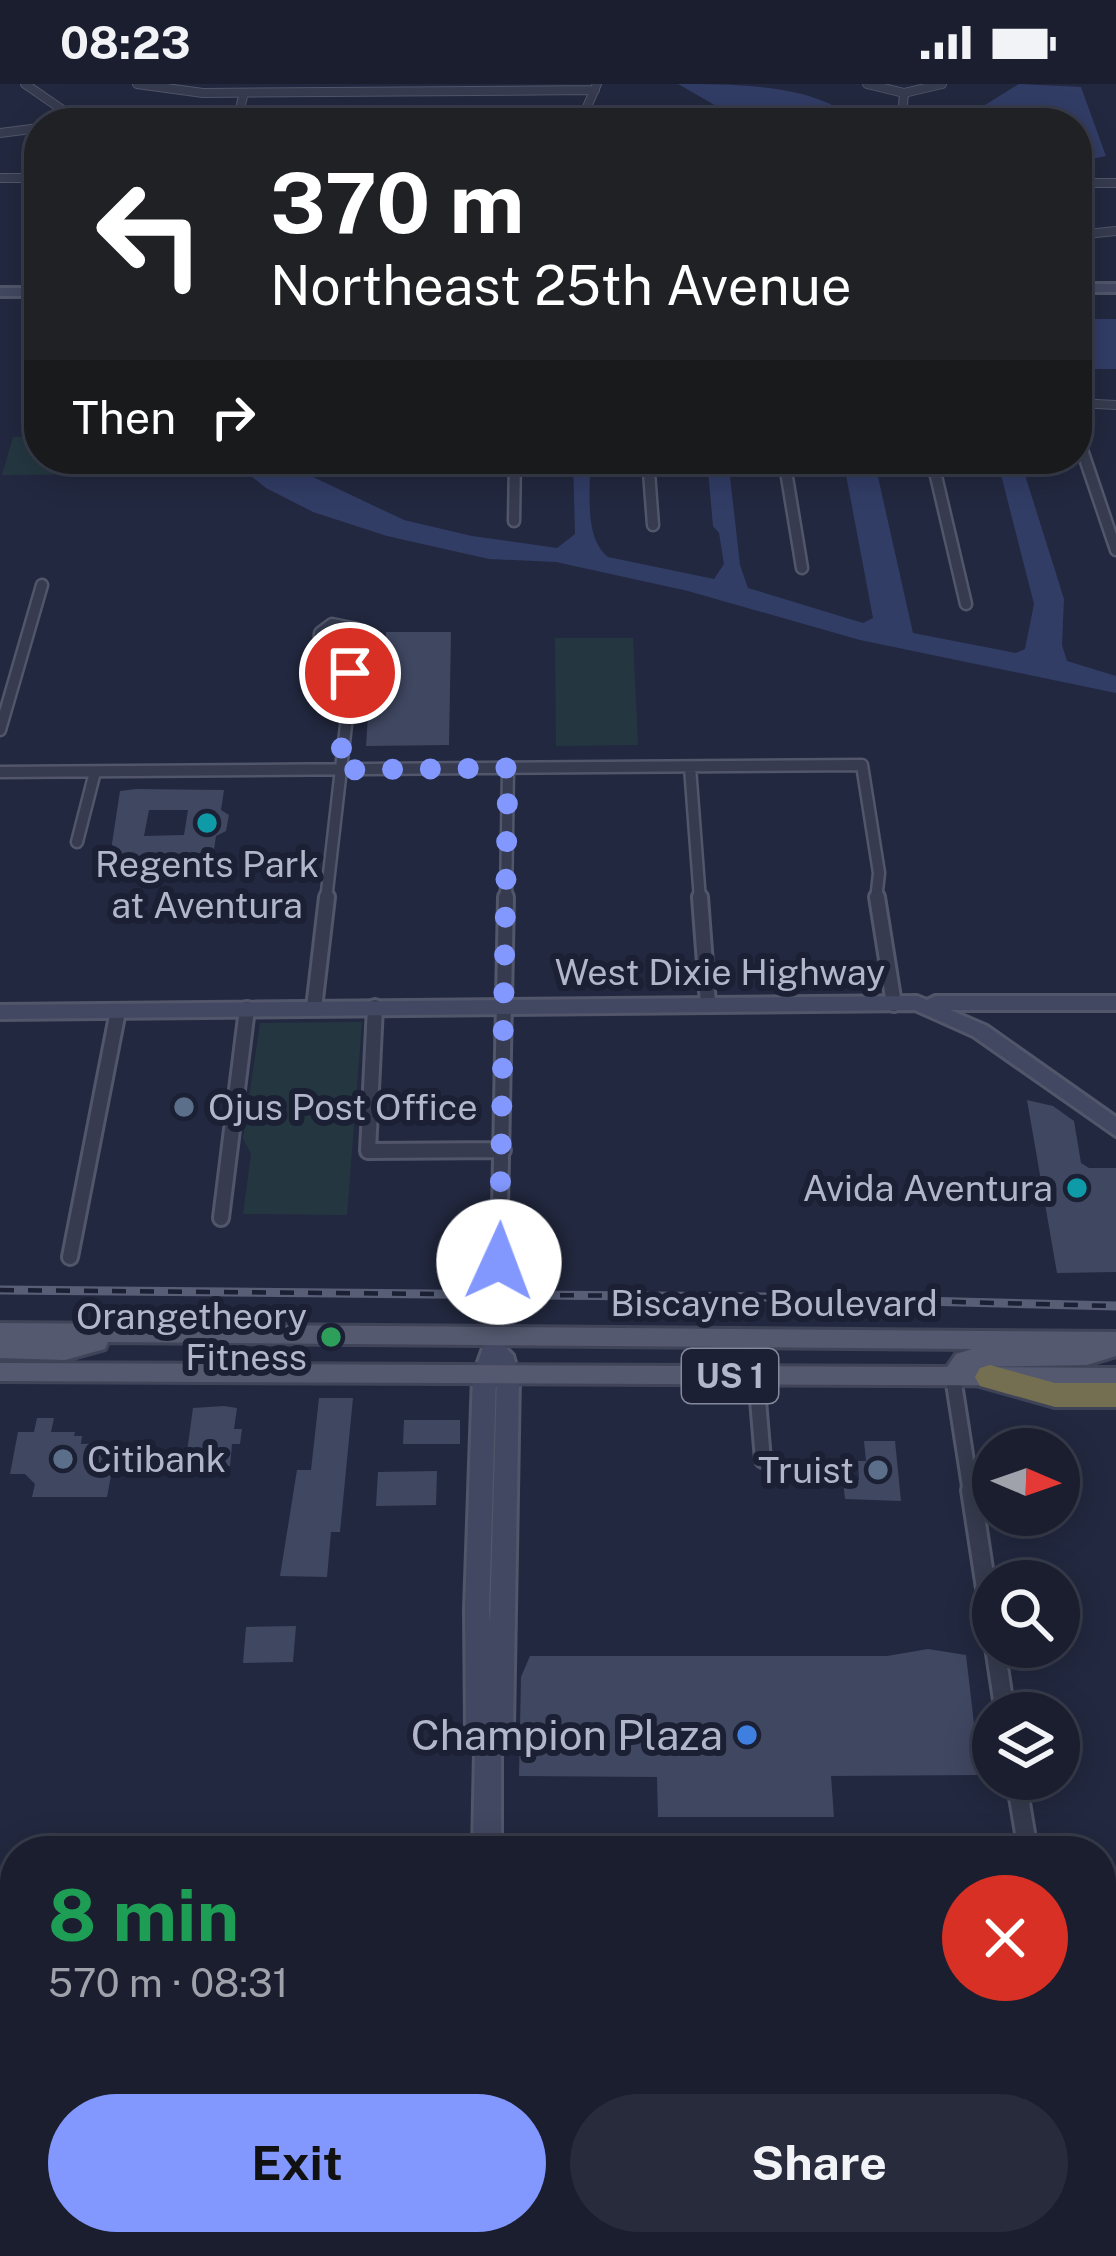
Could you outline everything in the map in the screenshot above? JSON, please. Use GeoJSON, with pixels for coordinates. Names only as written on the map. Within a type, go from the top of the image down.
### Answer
{"type":"FeatureCollection","features":[{"type":"Feature","properties":{"kind":"highway"},"geometry":{"type":"LineString","coordinates":[[990,1377],[1055,1395],[1116,1395]]}},
{"type":"Feature","properties":{"kind":"main road","name":"Biscayne Boulevard"},"geometry":{"type":"LineString","coordinates":[[0,1332],[1116,1344]]}},
{"type":"Feature","properties":{"kind":"main road"},"geometry":{"type":"LineString","coordinates":[[0,1349],[65,1351],[127,1336]]}},
{"type":"Feature","properties":{"kind":"main road"},"geometry":{"type":"LineString","coordinates":[[953,1377],[964,1361],[980,1356],[1087,1356],[1116,1344]]}},
{"type":"Feature","properties":{"kind":"main road","name":"Biscayne Boulevard"},"geometry":{"type":"LineString","coordinates":[[0,1372],[1116,1378]]}},
{"type":"Feature","properties":{"kind":"street"},"geometry":{"type":"LineString","coordinates":[[25,84],[60,108]]}},
{"type":"Feature","properties":{"kind":"street"},"geometry":{"type":"LineString","coordinates":[[137,84],[244,93],[596,87]]}},
{"type":"Feature","properties":{"kind":"street"},"geometry":{"type":"LineString","coordinates":[[867,84],[904,93],[943,84]]}},
{"type":"Feature","properties":{"kind":"street"},"geometry":{"type":"LineString","coordinates":[[240,108],[244,93]]}},
{"type":"Feature","properties":{"kind":"street"},"geometry":{"type":"LineString","coordinates":[[903,108],[904,93]]}},
{"type":"Feature","properties":{"kind":"street"},"geometry":{"type":"LineString","coordinates":[[514,520],[515,474]]}},
{"type":"Feature","properties":{"kind":"street"},"geometry":{"type":"LineString","coordinates":[[649,474],[653,525]]}},
{"type":"Feature","properties":{"kind":"street"},"geometry":{"type":"LineString","coordinates":[[786,474],[802,568]]}},
{"type":"Feature","properties":{"kind":"street"},"geometry":{"type":"LineString","coordinates":[[936,474],[966,604]]}},
{"type":"Feature","properties":{"kind":"street"},"geometry":{"type":"LineString","coordinates":[[1090,474],[1116,550]]}},
{"type":"Feature","properties":{"kind":"street"},"geometry":{"type":"LineString","coordinates":[[0,730],[42,585]]}},
{"type":"Feature","properties":{"kind":"street"},"geometry":{"type":"LineString","coordinates":[[314,1008],[356,629],[346,623],[327,626],[320,633],[319,652],[350,673]]}},
{"type":"Feature","properties":{"kind":"street"},"geometry":{"type":"LineString","coordinates":[[0,772],[862,766],[879,873],[876,905],[893,1004]]}},
{"type":"Feature","properties":{"kind":"street"},"geometry":{"type":"LineString","coordinates":[[691,767],[708,1004]]}},
{"type":"Feature","properties":{"kind":"street"},"geometry":{"type":"LineString","coordinates":[[499,1262],[508,768]]}},
{"type":"Feature","properties":{"kind":"street"},"geometry":{"type":"LineString","coordinates":[[76,842],[95,772]]}},
{"type":"Feature","properties":{"kind":"street"},"geometry":{"type":"LineString","coordinates":[[917,1004],[1116,1003]]}},
{"type":"Feature","properties":{"kind":"street","name":"West Dixie Highway"},"geometry":{"type":"LineString","coordinates":[[0,1012],[917,1004],[980,1030],[1116,1128]]}},
{"type":"Feature","properties":{"kind":"street"},"geometry":{"type":"LineString","coordinates":[[376,1007],[368,1151],[503,1150]]}},
{"type":"Feature","properties":{"kind":"street"},"geometry":{"type":"LineString","coordinates":[[221,1217],[247,1009]]}},
{"type":"Feature","properties":{"kind":"street"},"geometry":{"type":"LineString","coordinates":[[70,1257],[118,1010]]}},
{"type":"Feature","properties":{"kind":"street"},"geometry":{"type":"LineString","coordinates":[[487,1836],[488,1750],[479,1727],[477,1614],[497,1337]]}},
{"type":"Feature","properties":{"kind":"street"},"geometry":{"type":"LineString","coordinates":[[756,1376],[763,1460]]}},
{"type":"Feature","properties":{"kind":"street"},"geometry":{"type":"LineString","coordinates":[[953,1377],[981,1560]]}},
{"type":"Feature","properties":{"kind":"street"},"geometry":{"type":"LineString","coordinates":[[1020,1800],[1026,1836]]}},
{"type":"Feature","properties":{"kind":"shaded area"},"geometry":{"type":"Polygon","coordinates":[[[13,437],[24,437],[24,474],[139,474],[2,475],[13,437]]]}},
{"type":"Feature","properties":{"kind":"shaded area"},"geometry":{"type":"Polygon","coordinates":[[[555,638],[633,638],[638,745],[556,746],[555,638]]]}},
{"type":"Feature","properties":{"kind":"shaded area"},"geometry":{"type":"Polygon","coordinates":[[[362,1022],[347,1215],[243,1214],[251,1154],[243,1138],[260,1023],[362,1022]]]}},
{"type":"Feature","properties":{"kind":"water"},"geometry":{"type":"Polygon","coordinates":[[[678,84],[776,89],[837,108],[720,108],[678,84]]]}},
{"type":"Feature","properties":{"kind":"water"},"geometry":{"type":"Polygon","coordinates":[[[1019,84],[1081,87],[1089,108],[980,108],[1019,84]]]}},
{"type":"Feature","properties":{"kind":"water"},"geometry":{"type":"Polygon","coordinates":[[[1092,117],[1106,156],[1092,159],[1092,117]]]}},
{"type":"Feature","properties":{"kind":"water"},"geometry":{"type":"Polygon","coordinates":[[[1092,319],[1116,319],[1116,369],[1092,369],[1092,319]]]}},
{"type":"Feature","properties":{"kind":"water"},"geometry":{"type":"Polygon","coordinates":[[[249,474],[307,474],[404,520],[557,548],[575,534],[573,474],[590,474],[592,525],[608,557],[714,579],[724,564],[719,533],[713,526],[708,474],[730,474],[740,565],[748,588],[863,623],[873,618],[846,474],[877,474],[913,633],[1016,653],[1025,649],[1034,604],[1001,474],[1025,474],[1064,599],[1062,645],[1067,661],[1116,676],[1116,693],[860,640],[688,591],[556,562],[489,559],[387,536],[313,512],[249,474]]]}},
{"type":"Feature","properties":{"kind":"building"},"geometry":{"type":"Polygon","coordinates":[[[386,632],[451,632],[449,745],[366,746],[370,683],[384,676],[386,632]]]}},
{"type":"Feature","properties":{"kind":"building","name":"Regents Park at Aventura"},"geometry":{"type":"Polygon","coordinates":[[[224,790],[221,810],[229,815],[226,831],[216,836],[213,856],[144,857],[143,863],[109,863],[120,791],[224,790]],[[149,810],[144,836],[184,835],[188,810],[149,810]]]}},
{"type":"Feature","properties":{"kind":"building","name":"Avida Aventura"},"geometry":{"type":"Polygon","coordinates":[[[1027,1100],[1053,1106],[1074,1121],[1081,1163],[1089,1168],[1116,1168],[1116,1272],[1057,1273],[1027,1100]]]}},
{"type":"Feature","properties":{"kind":"building"},"geometry":{"type":"Polygon","coordinates":[[[319,1398],[353,1398],[340,1532],[331,1532],[327,1577],[280,1576],[297,1470],[311,1470],[319,1398]]]}},
{"type":"Feature","properties":{"kind":"building"},"geometry":{"type":"Polygon","coordinates":[[[193,1408],[237,1408],[234,1429],[242,1429],[240,1444],[232,1444],[230,1466],[185,1466],[193,1408]]]}},
{"type":"Feature","properties":{"kind":"building","name":"Citibank"},"geometry":{"type":"Polygon","coordinates":[[[37,1418],[54,1418],[51,1432],[75,1432],[74,1436],[82,1436],[81,1444],[117,1443],[107,1497],[32,1497],[35,1484],[25,1474],[10,1474],[18,1432],[34,1432],[37,1418]]]}},
{"type":"Feature","properties":{"kind":"building"},"geometry":{"type":"Polygon","coordinates":[[[404,1420],[460,1420],[460,1444],[403,1444],[404,1420]]]}},
{"type":"Feature","properties":{"kind":"building","name":"Truist"},"geometry":{"type":"Polygon","coordinates":[[[864,1441],[895,1441],[901,1501],[845,1499],[843,1480],[859,1480],[858,1461],[866,1461],[864,1441]]]}},
{"type":"Feature","properties":{"kind":"building"},"geometry":{"type":"Polygon","coordinates":[[[437,1471],[436,1505],[376,1506],[378,1472],[437,1471]]]}},
{"type":"Feature","properties":{"kind":"building"},"geometry":{"type":"Polygon","coordinates":[[[296,1626],[293,1662],[243,1663],[246,1627],[296,1626]]]}},
{"type":"Feature","properties":{"kind":"building","name":"Champion Plaza"},"geometry":{"type":"Polygon","coordinates":[[[928,1649],[966,1655],[972,1775],[831,1776],[834,1817],[658,1817],[657,1777],[519,1776],[521,1677],[530,1656],[887,1656],[928,1649]]]}},
{"type":"Feature","properties":{"kind":"railway"},"geometry":{"type":"LineString","coordinates":[[0,1290],[763,1297],[1116,1306]]}},
{"type":"Feature","properties":{"kind":"place","name":"Regents Park at Aventura"},"geometry":{"type":"Point","coordinates":[207,823]}},
{"type":"Feature","properties":{"kind":"place","name":"Ojus Post Office"},"geometry":{"type":"Point","coordinates":[184,1107]}},
{"type":"Feature","properties":{"kind":"place","name":"Avida Aventura"},"geometry":{"type":"Point","coordinates":[1077,1188]}},
{"type":"Feature","properties":{"kind":"place","name":"Orangetheory Fitness"},"geometry":{"type":"Point","coordinates":[331,1337]}},
{"type":"Feature","properties":{"kind":"place","name":"Citibank"},"geometry":{"type":"Point","coordinates":[63,1459]}},
{"type":"Feature","properties":{"kind":"place","name":"Truist"},"geometry":{"type":"Point","coordinates":[878,1470]}},
{"type":"Feature","properties":{"kind":"place","name":"Champion Plaza"},"geometry":{"type":"Point","coordinates":[747,1735]}},
{"type":"Feature","properties":{"kind":"route"},"geometry":{"type":"LineString","coordinates":[[350,673],[339,770],[508,768],[499,1262]]}}]}
